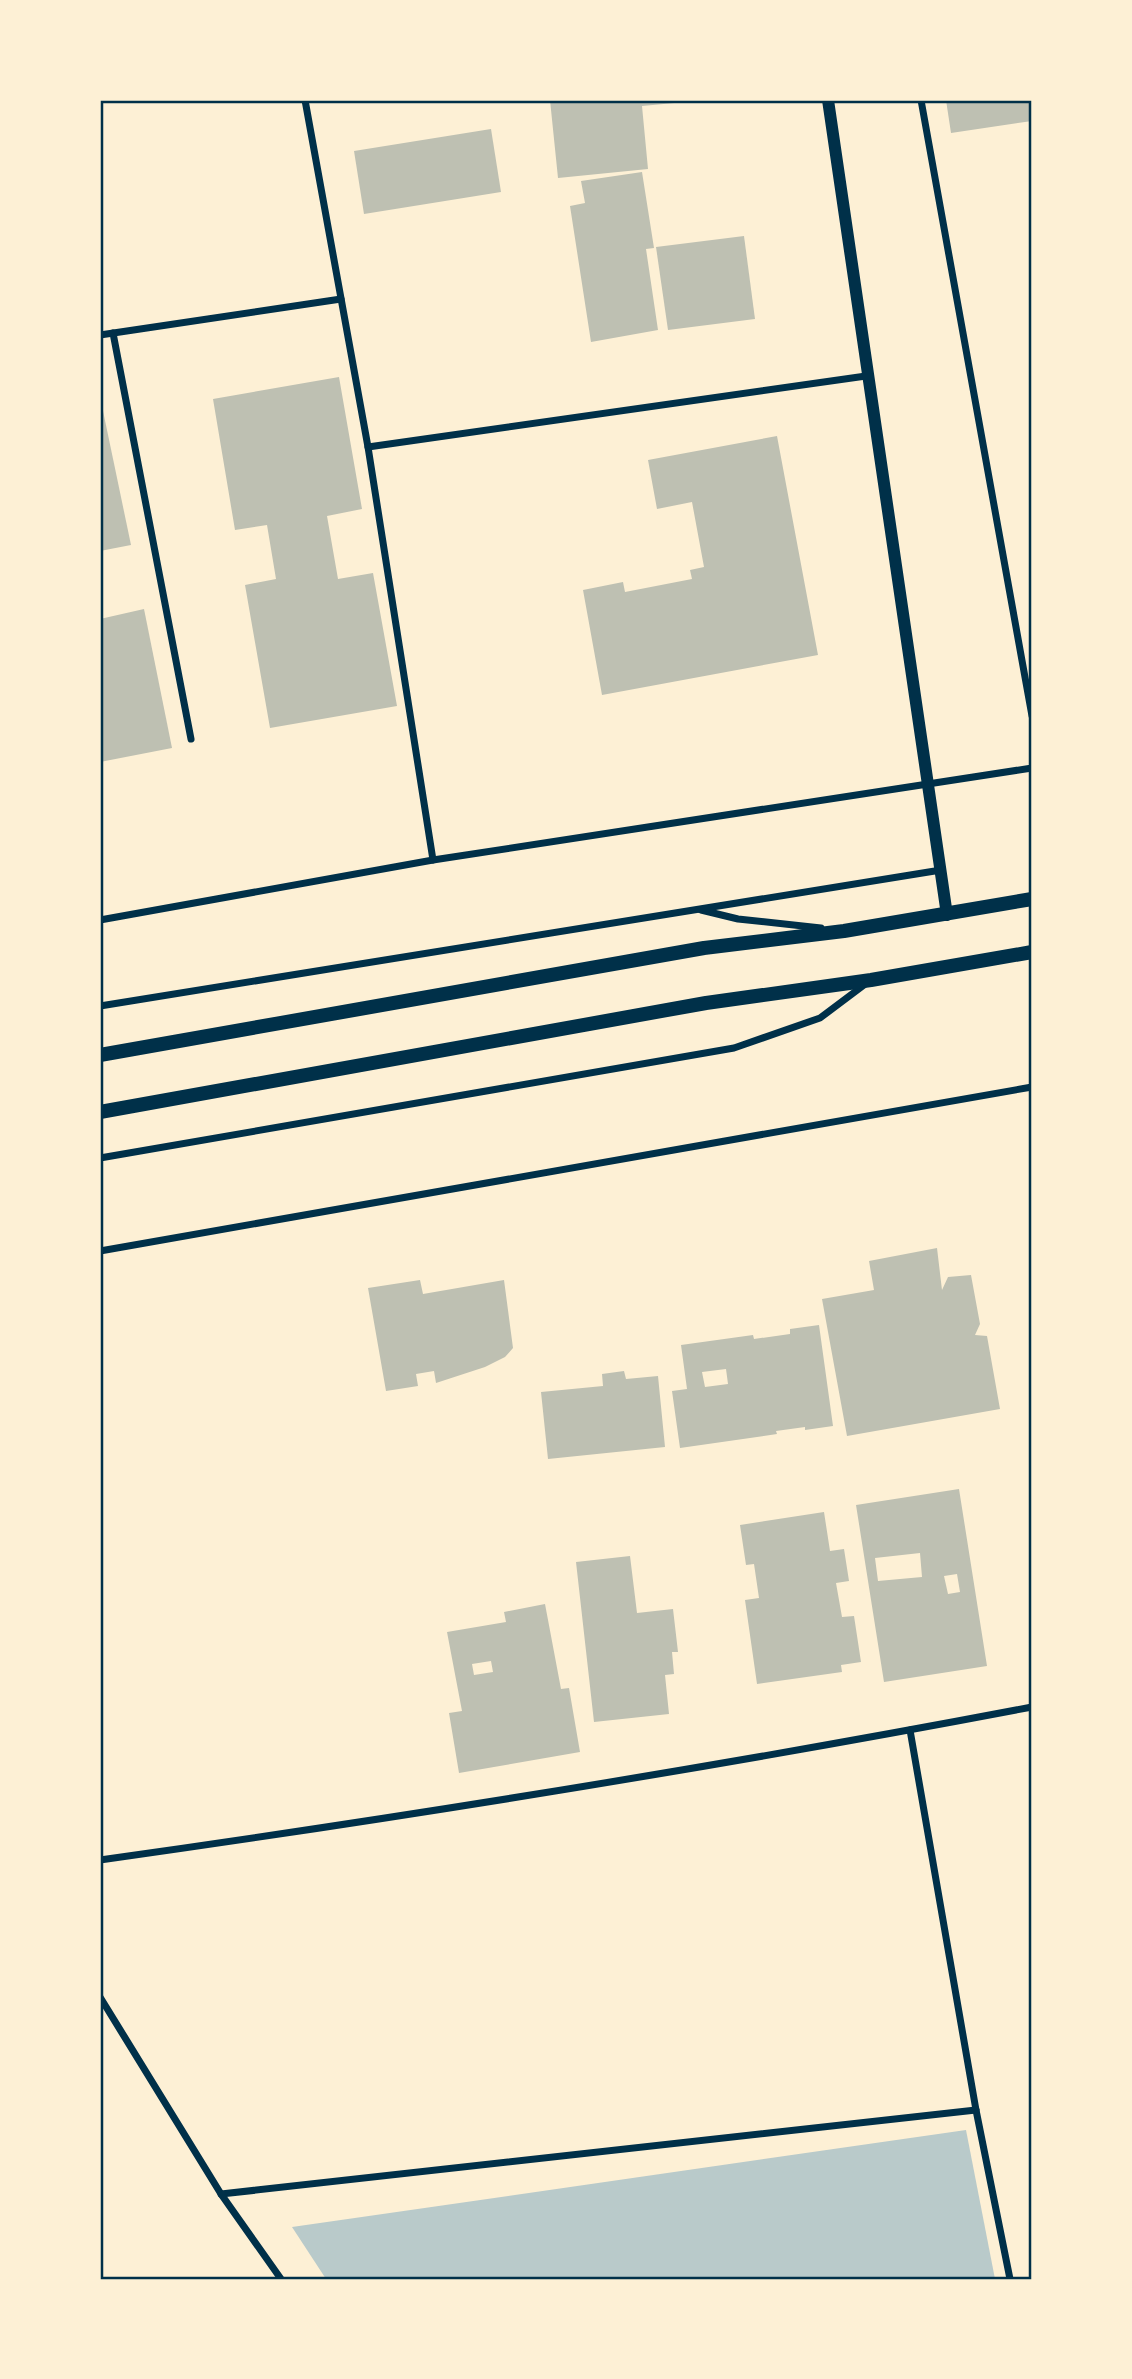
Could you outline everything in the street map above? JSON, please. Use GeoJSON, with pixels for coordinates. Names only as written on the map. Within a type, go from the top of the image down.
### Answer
{"type":"FeatureCollection","features":[{"type":"Feature","properties":{"kind":"main road"},"geometry":{"type":"LineString","coordinates":[[100,1055],[704,948],[844,931],[1032,899]]}},
{"type":"Feature","properties":{"kind":"main road"},"geometry":{"type":"LineString","coordinates":[[100,1112],[706,1003],[871,980],[1032,952]]}},
{"type":"Feature","properties":{"kind":"street"},"geometry":{"type":"LineString","coordinates":[[305,100],[368,447],[433,860]]}},
{"type":"Feature","properties":{"kind":"street"},"geometry":{"type":"LineString","coordinates":[[828,100],[866,376],[947,915]]}},
{"type":"Feature","properties":{"kind":"street"},"geometry":{"type":"LineString","coordinates":[[921,100],[1032,716]]}},
{"type":"Feature","properties":{"kind":"street"},"geometry":{"type":"LineString","coordinates":[[100,335],[341,299]]}},
{"type":"Feature","properties":{"kind":"street"},"geometry":{"type":"LineString","coordinates":[[113,333],[191,739]]}},
{"type":"Feature","properties":{"kind":"street"},"geometry":{"type":"LineString","coordinates":[[368,447],[866,376]]}},
{"type":"Feature","properties":{"kind":"street"},"geometry":{"type":"LineString","coordinates":[[100,919],[433,860],[1032,768]]}},
{"type":"Feature","properties":{"kind":"street"},"geometry":{"type":"LineString","coordinates":[[100,1006],[941,870]]}},
{"type":"Feature","properties":{"kind":"street"},"geometry":{"type":"LineString","coordinates":[[697,909],[738,919],[844,931]]}},
{"type":"Feature","properties":{"kind":"street"},"geometry":{"type":"LineString","coordinates":[[100,1158],[734,1048],[820,1018],[871,980]]}},
{"type":"Feature","properties":{"kind":"street"},"geometry":{"type":"LineString","coordinates":[[100,1251],[1032,1087]]}},
{"type":"Feature","properties":{"kind":"street"},"geometry":{"type":"LineString","coordinates":[[100,1860],[378,1821],[1032,1707]]}},
{"type":"Feature","properties":{"kind":"street"},"geometry":{"type":"LineString","coordinates":[[910,1730],[976,2110],[1010,2279]]}},
{"type":"Feature","properties":{"kind":"street"},"geometry":{"type":"LineString","coordinates":[[100,1997],[221,2194],[281,2279]]}},
{"type":"Feature","properties":{"kind":"street"},"geometry":{"type":"LineString","coordinates":[[221,2194],[976,2110]]}},
{"type":"Feature","properties":{"kind":"shaded area"},"geometry":{"type":"Polygon","coordinates":[[[966,2130],[995,2279],[326,2279],[292,2227],[966,2130]]]}},
{"type":"Feature","properties":{"kind":"building"},"geometry":{"type":"Polygon","coordinates":[[[550,100],[685,102],[642,106],[648,169],[558,178],[550,100]]]}},
{"type":"Feature","properties":{"kind":"building"},"geometry":{"type":"Polygon","coordinates":[[[946,100],[1032,100],[1032,121],[951,133],[946,100]]]}},
{"type":"Feature","properties":{"kind":"building"},"geometry":{"type":"Polygon","coordinates":[[[491,129],[501,192],[364,214],[354,151],[491,129]]]}},
{"type":"Feature","properties":{"kind":"building"},"geometry":{"type":"Polygon","coordinates":[[[642,172],[654,248],[646,249],[658,330],[591,342],[570,206],[585,203],[581,181],[642,172]]]}},
{"type":"Feature","properties":{"kind":"building"},"geometry":{"type":"Polygon","coordinates":[[[744,236],[755,319],[668,330],[656,247],[744,236]]]}},
{"type":"Feature","properties":{"kind":"building"},"geometry":{"type":"Polygon","coordinates":[[[339,377],[362,509],[327,516],[338,579],[373,573],[397,706],[270,728],[245,585],[276,579],[267,525],[235,530],[213,399],[339,377]]]}},
{"type":"Feature","properties":{"kind":"building"},"geometry":{"type":"Polygon","coordinates":[[[102,406],[131,545],[100,551],[100,407],[102,406]]]}},
{"type":"Feature","properties":{"kind":"building"},"geometry":{"type":"Polygon","coordinates":[[[777,436],[818,655],[602,695],[583,590],[623,582],[625,592],[692,579],[690,570],[704,567],[692,502],[657,509],[648,460],[777,436]]]}},
{"type":"Feature","properties":{"kind":"building"},"geometry":{"type":"Polygon","coordinates":[[[144,609],[172,748],[100,762],[100,619],[144,609]]]}},
{"type":"Feature","properties":{"kind":"building"},"geometry":{"type":"Polygon","coordinates":[[[937,1248],[942,1290],[948,1277],[971,1275],[980,1324],[975,1335],[987,1336],[1000,1409],[847,1436],[822,1299],[874,1290],[869,1261],[937,1248]]]}},
{"type":"Feature","properties":{"kind":"building"},"geometry":{"type":"Polygon","coordinates":[[[420,1280],[423,1294],[504,1280],[513,1348],[505,1357],[485,1367],[436,1383],[434,1371],[416,1374],[418,1386],[386,1391],[368,1288],[420,1280]]]}},
{"type":"Feature","properties":{"kind":"building"},"geometry":{"type":"Polygon","coordinates":[[[819,1325],[833,1426],[776,1431],[777,1434],[680,1448],[672,1391],[687,1389],[681,1345],[753,1335],[754,1339],[790,1334],[790,1329],[819,1325]],[[726,1369],[702,1372],[705,1387],[728,1384],[726,1369]]]}},
{"type":"Feature","properties":{"kind":"building"},"geometry":{"type":"Polygon","coordinates":[[[624,1371],[626,1379],[658,1376],[665,1447],[548,1459],[541,1392],[603,1386],[602,1374],[624,1371]]]}},
{"type":"Feature","properties":{"kind":"building"},"geometry":{"type":"Polygon","coordinates":[[[959,1489],[987,1666],[884,1682],[856,1505],[959,1489]],[[920,1553],[875,1558],[878,1581],[922,1577],[920,1553]],[[957,1574],[944,1576],[948,1594],[960,1592],[957,1574]]]}},
{"type":"Feature","properties":{"kind":"building"},"geometry":{"type":"Polygon","coordinates":[[[824,1512],[830,1551],[844,1549],[849,1581],[836,1583],[842,1617],[854,1616],[861,1662],[841,1665],[842,1672],[757,1684],[745,1600],[759,1598],[754,1564],[746,1565],[740,1525],[824,1512]]]}},
{"type":"Feature","properties":{"kind":"building"},"geometry":{"type":"Polygon","coordinates":[[[630,1556],[637,1613],[673,1609],[678,1652],[672,1652],[674,1674],[665,1675],[669,1714],[594,1722],[576,1562],[630,1556]]]}},
{"type":"Feature","properties":{"kind":"building"},"geometry":{"type":"Polygon","coordinates":[[[545,1604],[561,1689],[569,1688],[580,1752],[459,1773],[449,1713],[462,1711],[447,1632],[506,1622],[504,1612],[545,1604]],[[491,1661],[472,1664],[474,1675],[493,1672],[491,1661]]]}}]}
